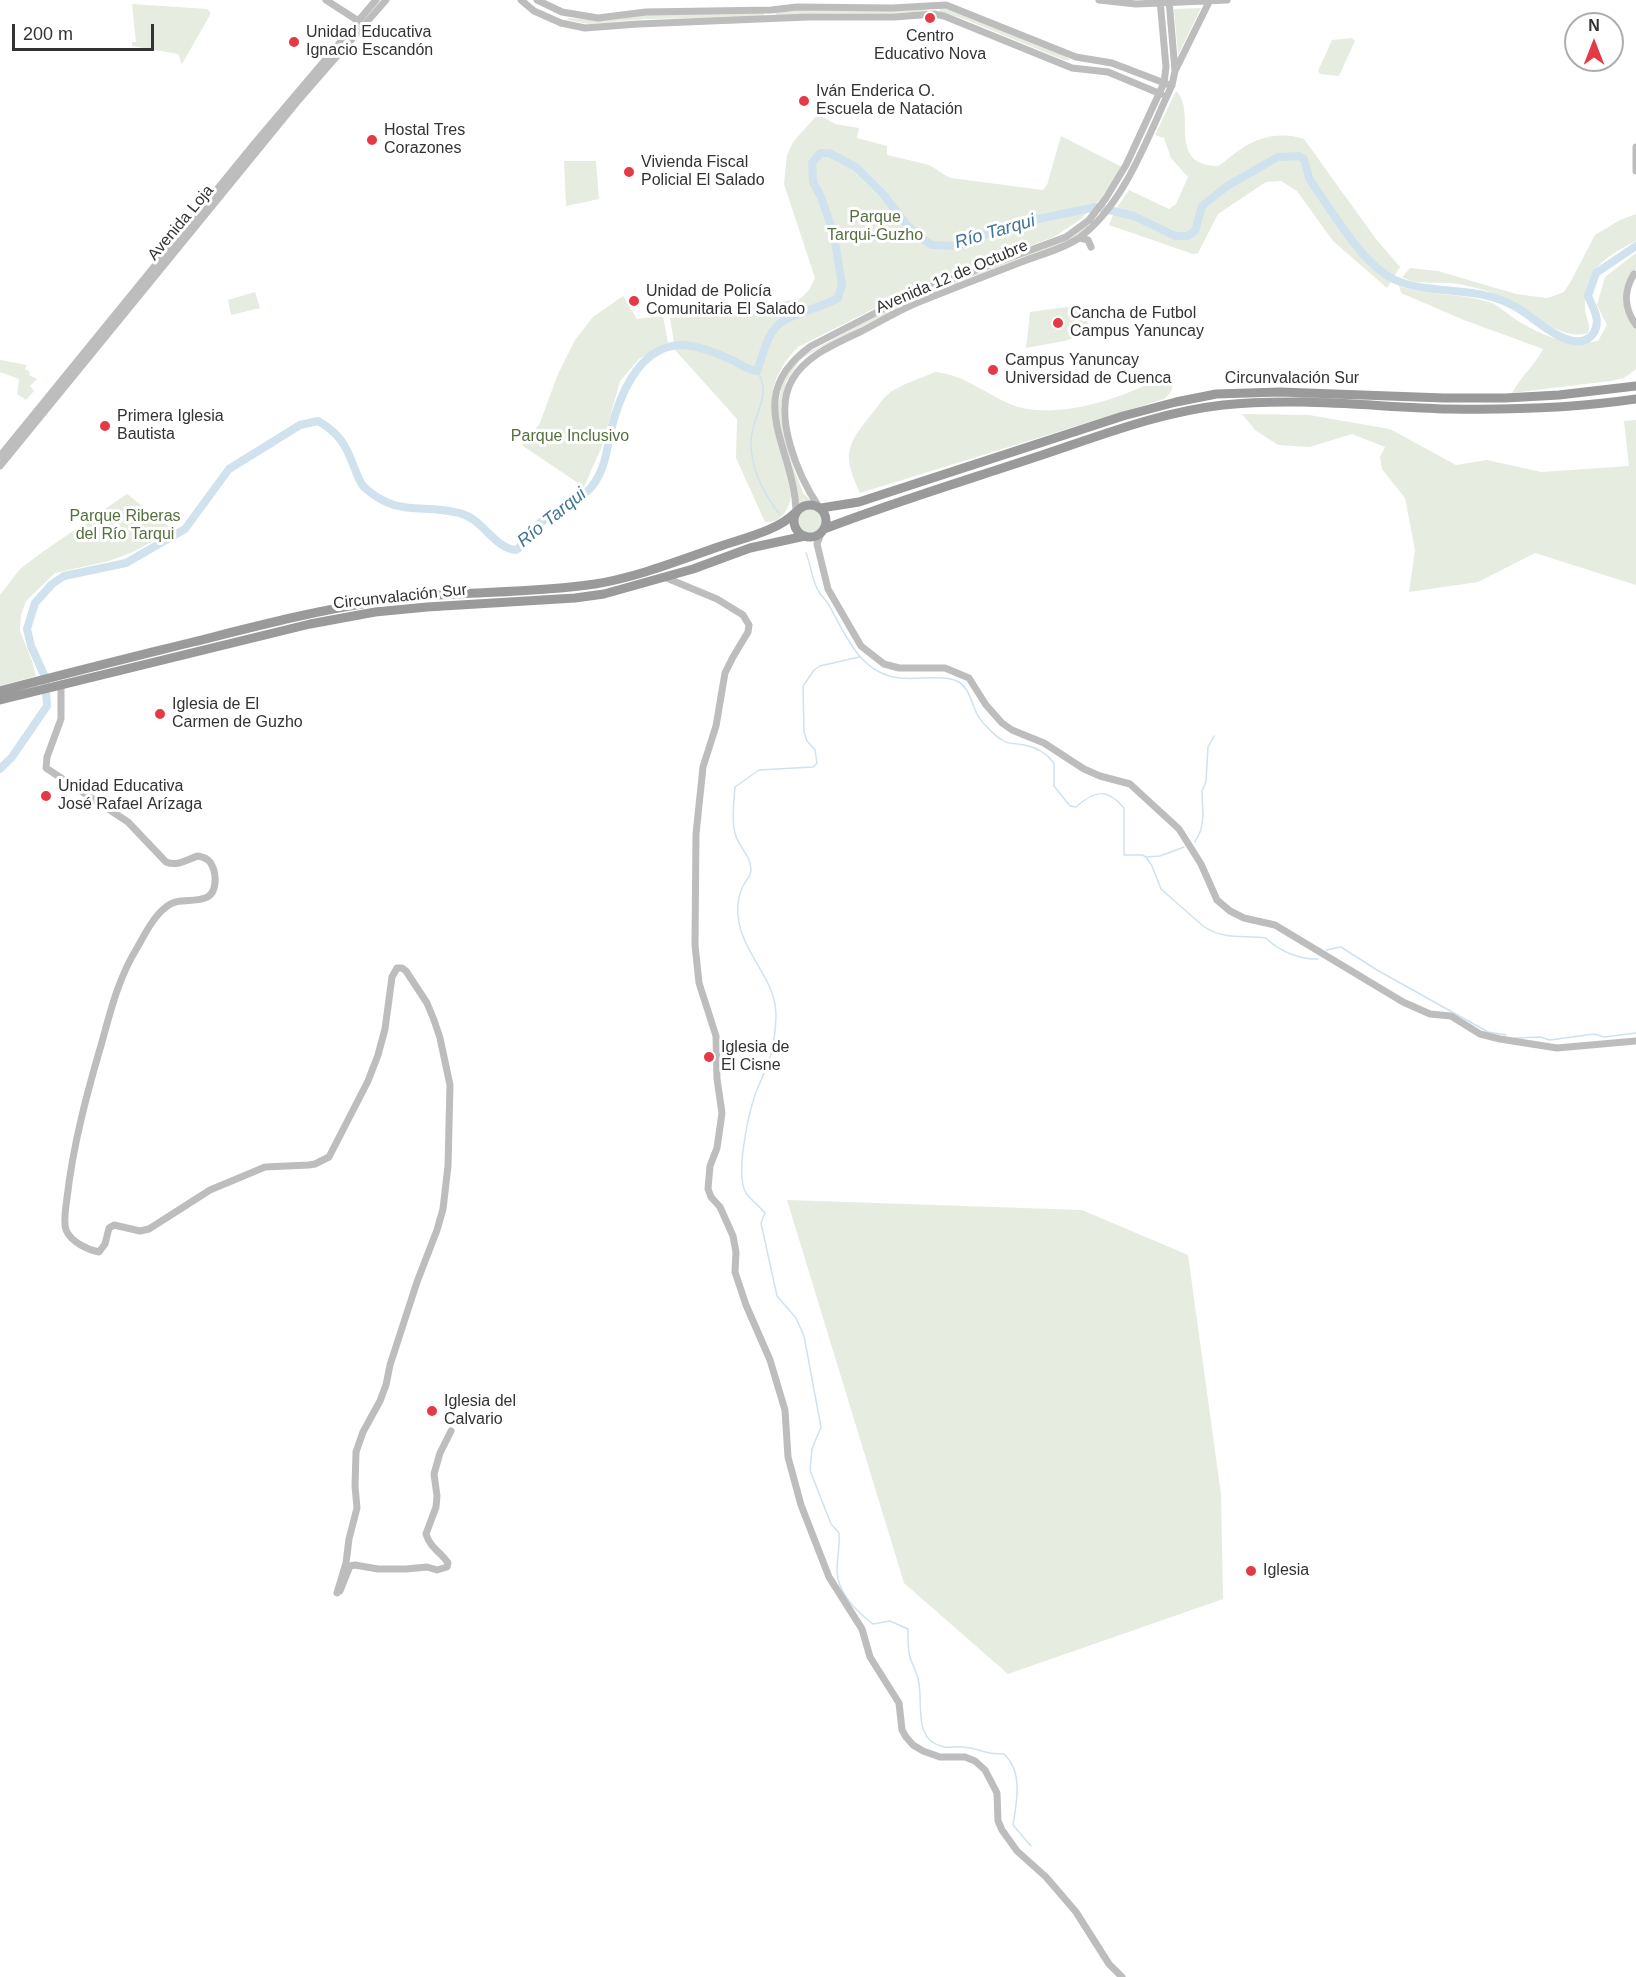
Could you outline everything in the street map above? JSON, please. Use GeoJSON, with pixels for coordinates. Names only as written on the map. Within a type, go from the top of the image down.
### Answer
{"type":"FeatureCollection","features":[{"type":"Feature","properties":{"kind":"highway"},"geometry":{"type":"LineString","coordinates":[[1607,390],[1636,380]]}},
{"type":"Feature","properties":{"kind":"highway","name":"Circunvalación Sur"},"geometry":{"type":"LineString","coordinates":[[57,682],[299,616],[375,602],[426,596],[556,589],[608,582],[664,566],[748,536],[781,523],[800,507],[808,504],[820,508],[852,504],[1123,416],[1216,394],[1259,391],[1505,398],[1559,395],[1636,386]]}},
{"type":"Feature","properties":{"kind":"highway","name":"Circunvalación Sur"},"geometry":{"type":"LineString","coordinates":[[0,691],[57,682],[310,624],[364,614],[604,594],[693,569],[750,548],[805,536],[815,536],[823,530],[893,503],[1120,429],[1168,416],[1221,406],[1281,403],[1505,409],[1561,407],[1636,399]]}},
{"type":"Feature","properties":{"kind":"highway"},"geometry":{"type":"LineString","coordinates":[[820,508],[826,519],[823,530]]}},
{"type":"Feature","properties":{"kind":"highway"},"geometry":{"type":"LineString","coordinates":[[795,512],[794,527],[798,533],[805,536]]}},
{"type":"Feature","properties":{"kind":"highway","name":"Circunvalación Sur"},"geometry":{"type":"LineString","coordinates":[[0,700],[32,687]]}},
{"type":"Feature","properties":{"kind":"main road"},"geometry":{"type":"LineString","coordinates":[[326,0],[362,23]]}},
{"type":"Feature","properties":{"kind":"main road","name":"Avenida Loja"},"geometry":{"type":"LineString","coordinates":[[0,466],[362,23],[376,0]]}},
{"type":"Feature","properties":{"kind":"main road","name":"Avenida Loja"},"geometry":{"type":"LineString","coordinates":[[0,456],[254,144],[362,23],[386,0]]}},
{"type":"Feature","properties":{"kind":"main road"},"geometry":{"type":"LineString","coordinates":[[521,0],[534,11],[561,23],[585,28],[808,17],[894,17],[934,14],[1072,68],[1108,72],[1163,95]]}},
{"type":"Feature","properties":{"kind":"main road"},"geometry":{"type":"LineString","coordinates":[[537,0],[562,12],[598,18],[645,12],[946,5],[1076,57],[1112,63],[1168,84]]}},
{"type":"Feature","properties":{"kind":"main road"},"geometry":{"type":"LineString","coordinates":[[1099,0],[1137,4],[1227,0]]}},
{"type":"Feature","properties":{"kind":"main road"},"geometry":{"type":"LineString","coordinates":[[1129,0],[1137,4]]}},
{"type":"Feature","properties":{"kind":"main road","name":"Avenida 12 de Octubre"},"geometry":{"type":"LineString","coordinates":[[1160,2],[1168,84]]}},
{"type":"Feature","properties":{"kind":"main road","name":"Avenida 12 de Octubre"},"geometry":{"type":"LineString","coordinates":[[820,508],[806,486],[784,417],[789,385],[800,369],[817,354],[913,305],[1071,243],[1101,220],[1115,201],[1175,71],[1170,2]]}},
{"type":"Feature","properties":{"kind":"main road"},"geometry":{"type":"LineString","coordinates":[[1175,71],[1209,2]]}},
{"type":"Feature","properties":{"kind":"main road","name":"Avenida 12 de Octubre"},"geometry":{"type":"LineString","coordinates":[[795,512],[794,488],[782,448],[774,406],[781,377],[787,367],[811,346],[916,292],[1066,237],[1095,214],[1106,198],[1163,95]]}},
{"type":"Feature","properties":{"kind":"main road"},"geometry":{"type":"LineString","coordinates":[[1636,147],[1636,171]]}},
{"type":"Feature","properties":{"kind":"main road"},"geometry":{"type":"LineString","coordinates":[[1080,238],[1088,240],[1091,247]]}},
{"type":"Feature","properties":{"kind":"main road"},"geometry":{"type":"LineString","coordinates":[[1634,274],[1628,287],[1626,300],[1629,314],[1636,325]]}},
{"type":"Feature","properties":{"kind":"main road"},"geometry":{"type":"LineString","coordinates":[[823,530],[817,544],[828,590],[861,646],[884,664],[899,668],[945,668],[969,678],[986,705],[1002,723],[1012,730],[1044,743],[1084,769],[1130,784],[1179,829],[1201,864],[1217,900],[1230,911],[1244,918],[1275,925],[1403,1002],[1430,1014],[1451,1016],[1480,1034],[1557,1048],[1636,1041]]}},
{"type":"Feature","properties":{"kind":"main road"},"geometry":{"type":"LineString","coordinates":[[805,536],[813,543],[818,553]]}},
{"type":"Feature","properties":{"kind":"main road"},"geometry":{"type":"LineString","coordinates":[[688,588],[684,575],[693,569]]}},
{"type":"Feature","properties":{"kind":"main road"},"geometry":{"type":"LineString","coordinates":[[664,577],[717,599],[743,615],[749,625],[748,632],[725,674],[716,726],[703,767],[697,823],[695,945],[699,983],[716,1036],[717,1079],[722,1113],[717,1148],[710,1166],[708,1189],[711,1197],[720,1207],[733,1236],[736,1252],[735,1272],[746,1305],[770,1360],[785,1410],[788,1457],[801,1504],[829,1577],[862,1629],[870,1657],[899,1703],[902,1730],[906,1737],[922,1751],[940,1757],[965,1757],[975,1761],[985,1770],[997,1793],[998,1821],[1002,1830],[1017,1851],[1046,1877],[1076,1912],[1109,1964],[1122,1977]]}},
{"type":"Feature","properties":{"kind":"main road"},"geometry":{"type":"LineString","coordinates":[[57,682],[63,709],[47,757],[46,768],[128,822],[166,862],[179,864],[198,856],[205,858],[211,863],[215,885],[208,898],[174,902],[162,910],[138,945],[121,979],[91,1078],[76,1141],[66,1212],[66,1230],[85,1247],[99,1252],[105,1244],[109,1228],[114,1225],[140,1231],[149,1229],[210,1190],[265,1167],[309,1166],[329,1157],[356,1107],[375,1064],[385,1029],[393,977],[397,968],[402,968],[427,1003],[440,1038],[450,1085],[443,1209],[390,1365],[386,1385],[356,1452],[357,1508],[346,1563],[337,1593],[343,1587],[350,1566],[378,1569],[427,1567],[437,1570],[447,1567],[446,1559],[431,1546],[426,1534],[436,1507],[434,1474],[440,1453],[451,1431]]}},
{"type":"Feature","properties":{"kind":"green space"},"geometry":{"type":"Polygon","coordinates":[[[132,4],[207,9],[210,15],[182,64],[178,54],[132,46],[132,42],[136,42],[132,4]]]}},
{"type":"Feature","properties":{"kind":"green space"},"geometry":{"type":"Polygon","coordinates":[[[940,8],[1066,56],[1070,60],[1064,60],[964,19],[941,12],[940,8]]]}},
{"type":"Feature","properties":{"kind":"green space"},"geometry":{"type":"Polygon","coordinates":[[[1201,8],[1178,55],[1174,9],[1201,8]]]}},
{"type":"Feature","properties":{"kind":"green space"},"geometry":{"type":"Polygon","coordinates":[[[925,9],[929,11],[777,16],[775,13],[791,10],[925,9]]]}},
{"type":"Feature","properties":{"kind":"green space"},"geometry":{"type":"Polygon","coordinates":[[[763,13],[765,16],[761,17],[646,19],[589,24],[568,20],[571,18],[602,21],[645,15],[763,13]]]}},
{"type":"Feature","properties":{"kind":"green space"},"geometry":{"type":"Polygon","coordinates":[[[1352,38],[1355,41],[1339,76],[1320,74],[1318,71],[1332,40],[1352,38]]]}},
{"type":"Feature","properties":{"kind":"green space"},"geometry":{"type":"Polygon","coordinates":[[[1176,91],[1182,100],[1187,147],[1192,157],[1202,163],[1218,166],[1248,145],[1271,136],[1304,139],[1376,239],[1400,267],[1387,288],[1333,241],[1297,191],[1281,181],[1266,182],[1218,214],[1198,253],[1193,254],[1109,225],[1114,212],[1129,190],[1169,209],[1176,204],[1188,177],[1171,158],[1164,138],[1155,135],[1176,91]]]}},
{"type":"Feature","properties":{"kind":"green space","name":"Parque Tarqui-Guzho"},"geometry":{"type":"Polygon","coordinates":[[[818,114],[835,124],[859,128],[857,138],[887,146],[887,155],[928,165],[951,178],[1043,190],[1047,185],[1061,136],[1122,167],[1102,197],[1081,219],[1054,237],[915,288],[798,347],[783,366],[775,384],[772,402],[773,419],[791,496],[783,515],[771,522],[765,522],[736,458],[737,419],[675,350],[670,318],[722,316],[766,304],[800,299],[809,290],[815,278],[784,184],[787,155],[793,142],[818,114]]]}},
{"type":"Feature","properties":{"kind":"green space"},"geometry":{"type":"Polygon","coordinates":[[[564,161],[596,161],[599,199],[566,206],[564,161]]]}},
{"type":"Feature","properties":{"kind":"green space"},"geometry":{"type":"Polygon","coordinates":[[[1636,214],[1636,241],[1614,253],[1592,275],[1585,296],[1588,333],[1565,333],[1502,296],[1468,286],[1419,282],[1402,277],[1410,268],[1438,271],[1516,294],[1551,297],[1564,292],[1595,235],[1620,220],[1636,214]]]}},
{"type":"Feature","properties":{"kind":"green space"},"geometry":{"type":"Polygon","coordinates":[[[1087,225],[1089,227],[1069,242],[913,301],[819,348],[800,360],[786,382],[781,405],[781,418],[792,464],[803,493],[812,502],[805,502],[797,507],[796,487],[778,418],[778,405],[783,380],[798,358],[917,294],[1087,225]]]}},
{"type":"Feature","properties":{"kind":"green space"},"geometry":{"type":"Polygon","coordinates":[[[1636,253],[1636,269],[1629,277],[1624,290],[1630,321],[1636,329],[1636,369],[1624,378],[1610,381],[1512,393],[1543,349],[1464,320],[1401,293],[1399,286],[1489,302],[1522,323],[1553,338],[1575,342],[1598,341],[1607,325],[1597,305],[1605,277],[1636,253]]]}},
{"type":"Feature","properties":{"kind":"green space"},"geometry":{"type":"Polygon","coordinates":[[[255,292],[260,308],[231,315],[228,300],[255,292]]]}},
{"type":"Feature","properties":{"kind":"green space","name":"Parque Inclusivo"},"geometry":{"type":"Polygon","coordinates":[[[623,296],[637,319],[663,316],[668,343],[639,359],[620,381],[602,446],[584,487],[523,446],[521,442],[539,425],[558,374],[575,340],[593,317],[623,296]]]}},
{"type":"Feature","properties":{"kind":"green space","name":"Cancha de Futbol Campus Yanuncay"},"geometry":{"type":"Polygon","coordinates":[[[1082,305],[1091,333],[1026,348],[1030,312],[1082,305]]]}},
{"type":"Feature","properties":{"kind":"green space"},"geometry":{"type":"Polygon","coordinates":[[[0,360],[27,365],[25,369],[30,372],[29,375],[37,379],[30,386],[34,391],[26,400],[17,394],[19,379],[0,372],[0,360]]]}},
{"type":"Feature","properties":{"kind":"green space"},"geometry":{"type":"Polygon","coordinates":[[[935,372],[956,377],[1010,404],[1026,409],[1044,410],[1063,410],[1101,402],[1137,389],[1168,373],[1173,382],[1170,392],[1164,399],[860,493],[851,470],[849,452],[862,426],[889,393],[935,372]]]}},
{"type":"Feature","properties":{"kind":"green space"},"geometry":{"type":"Polygon","coordinates":[[[1242,414],[1309,415],[1390,429],[1456,465],[1487,460],[1541,472],[1629,466],[1624,421],[1636,420],[1636,585],[1535,553],[1478,582],[1409,592],[1415,550],[1405,498],[1382,469],[1380,457],[1385,447],[1352,434],[1310,447],[1278,445],[1255,430],[1242,414]]]}},
{"type":"Feature","properties":{"kind":"green space","name":"Parque Riberas del Río Tarqui"},"geometry":{"type":"Polygon","coordinates":[[[127,494],[171,531],[133,552],[109,561],[55,573],[26,601],[21,615],[20,631],[36,676],[0,686],[0,595],[20,569],[127,494]]]}},
{"type":"Feature","properties":{"kind":"green space"},"geometry":{"type":"Polygon","coordinates":[[[809,507],[819,511],[823,521],[819,531],[809,535],[799,531],[795,521],[799,511],[809,507]]]}},
{"type":"Feature","properties":{"kind":"green space"},"geometry":{"type":"Polygon","coordinates":[[[787,1200],[1082,1210],[1188,1255],[1221,1494],[1223,1599],[1008,1674],[904,1583],[787,1200]]]}},
{"type":"Feature","properties":{"kind":"waterway","name":"Río Tarqui"},"geometry":{"type":"LineString","coordinates":[[0,769],[12,757],[47,706],[45,677],[31,646],[27,629],[35,603],[52,584],[64,576],[126,563],[185,529],[229,469],[300,425],[318,421],[337,435],[345,446],[362,485],[376,497],[399,506],[445,510],[467,516],[475,520],[500,544],[516,550],[541,522],[574,502],[595,482],[603,464],[624,391],[641,365],[652,355],[664,348],[679,345],[699,347],[757,371],[768,340],[778,325],[790,317],[838,298],[842,285],[834,235],[821,197],[813,182],[812,163],[820,153],[829,153],[856,167],[883,194],[907,225],[924,240],[932,245],[952,246],[958,246],[1014,224],[1096,207],[1134,216],[1175,236],[1188,236],[1195,231],[1202,206],[1227,186],[1278,157],[1299,156],[1304,159],[1309,178],[1341,226],[1360,251],[1382,272],[1393,279],[1416,286],[1497,299],[1517,308],[1558,336],[1568,340],[1586,340],[1593,334],[1597,319],[1588,296],[1596,273],[1636,246]]}},
{"type":"Feature","properties":{"kind":"waterway"},"geometry":{"type":"LineString","coordinates":[[757,371],[762,380],[763,389],[752,434],[753,463],[769,499],[780,515]]}},
{"type":"Feature","properties":{"kind":"waterway"},"geometry":{"type":"LineString","coordinates":[[806,553],[820,594],[829,605],[849,642],[865,662],[875,670],[900,678],[939,678],[959,682],[968,692],[979,717],[995,735],[1007,743],[1037,749],[1054,763],[1054,786],[1070,806],[1076,807],[1089,797],[1101,794],[1106,794],[1118,802],[1124,808],[1124,855],[1146,857],[1161,889],[1203,926],[1226,935],[1266,938],[1290,954],[1318,959]]}},
{"type":"Feature","properties":{"kind":"waterway"},"geometry":{"type":"LineString","coordinates":[[859,657],[820,666],[814,670],[803,686],[804,732],[807,741],[815,750],[817,763],[813,767],[759,770],[735,787],[734,828],[749,860],[751,870],[739,897],[739,920],[745,942],[772,992],[776,1015],[772,1051],[754,1098],[746,1132],[742,1160],[743,1185],[748,1196],[765,1213],[761,1223],[777,1296],[796,1318],[804,1336],[821,1427],[812,1449],[810,1470],[831,1524],[839,1533],[837,1571],[841,1587],[855,1608],[873,1624],[890,1621],[908,1629],[909,1653],[920,1693],[921,1722],[928,1737],[934,1743],[944,1747],[961,1747],[1004,1754],[1010,1761],[1017,1787],[1013,1825],[1031,1846]]}},
{"type":"Feature","properties":{"kind":"waterway"},"geometry":{"type":"LineString","coordinates":[[1195,842],[1201,830],[1203,817],[1202,791],[1206,782],[1208,747],[1214,736]]}},
{"type":"Feature","properties":{"kind":"waterway"},"geometry":{"type":"LineString","coordinates":[[1146,857],[1160,856],[1184,847]]}},
{"type":"Feature","properties":{"kind":"waterway"},"geometry":{"type":"LineString","coordinates":[[1326,950],[1341,947],[1377,970],[1488,1032],[1506,1035]]}},
{"type":"Feature","properties":{"kind":"waterway"},"geometry":{"type":"LineString","coordinates":[[1515,1038],[1540,1037],[1550,1040],[1594,1034],[1604,1037],[1636,1033]]}},
{"type":"Feature","properties":{"kind":"place","name":"Centro Educativo Nova"},"geometry":{"type":"Point","coordinates":[930,18]}},
{"type":"Feature","properties":{"kind":"place","name":"Unidad Educativa Ignacio Escandón"},"geometry":{"type":"Point","coordinates":[294,42]}},
{"type":"Feature","properties":{"kind":"place","name":"Iván Enderica O. Escuela de Natación"},"geometry":{"type":"Point","coordinates":[804,101]}},
{"type":"Feature","properties":{"kind":"place","name":"Hostal Tres Corazones"},"geometry":{"type":"Point","coordinates":[372,140]}},
{"type":"Feature","properties":{"kind":"place","name":"Vivienda Fiscal Policial El Salado"},"geometry":{"type":"Point","coordinates":[629,172]}},
{"type":"Feature","properties":{"kind":"place","name":"Unidad de Policía Comunitaria El Salado"},"geometry":{"type":"Point","coordinates":[634,301]}},
{"type":"Feature","properties":{"kind":"place","name":"Cancha de Futbol Campus Yanuncay"},"geometry":{"type":"Point","coordinates":[1058,323]}},
{"type":"Feature","properties":{"kind":"place","name":"Campus Yanuncay Universidad de Cuenca"},"geometry":{"type":"Point","coordinates":[993,370]}},
{"type":"Feature","properties":{"kind":"place","name":"Primera Iglesia Bautista"},"geometry":{"type":"Point","coordinates":[105,426]}},
{"type":"Feature","properties":{"kind":"place","name":"Iglesia de El Carmen de Guzho"},"geometry":{"type":"Point","coordinates":[160,714]}},
{"type":"Feature","properties":{"kind":"place","name":"Unidad Educativa José Rafael Arízaga"},"geometry":{"type":"Point","coordinates":[46,796]}},
{"type":"Feature","properties":{"kind":"place","name":"Iglesia de El Cisne"},"geometry":{"type":"Point","coordinates":[709,1057]}},
{"type":"Feature","properties":{"kind":"place","name":"Iglesia del Calvario"},"geometry":{"type":"Point","coordinates":[432,1411]}},
{"type":"Feature","properties":{"kind":"place","name":"Iglesia"},"geometry":{"type":"Point","coordinates":[1251,1571]}}]}
